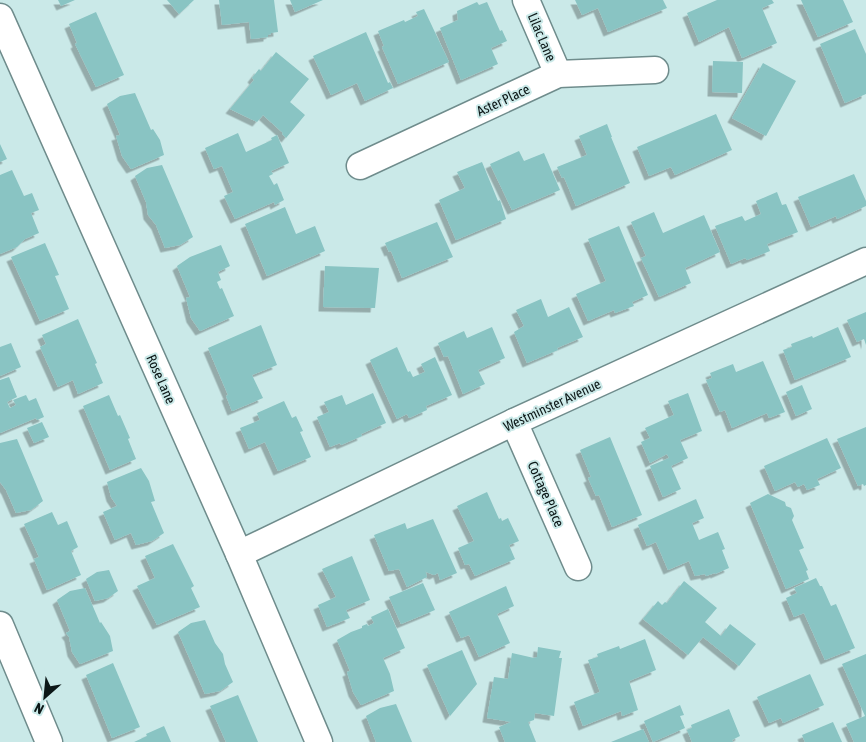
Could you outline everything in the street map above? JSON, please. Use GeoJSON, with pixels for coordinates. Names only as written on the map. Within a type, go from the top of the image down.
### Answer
{"type":"FeatureCollection","features":[{"type":"Feature","properties":{"kind":"street","name":"Lilac Lane"},"geometry":{"type":"LineString","coordinates":[[526,0],[558,74]]}},
{"type":"Feature","properties":{"kind":"street","name":"Rose Lane"},"geometry":{"type":"LineString","coordinates":[[0,17],[239,554],[319,742]]}},
{"type":"Feature","properties":{"kind":"street","name":"Aster Place"},"geometry":{"type":"LineString","coordinates":[[360,166],[558,74],[655,70]]}},
{"type":"Feature","properties":{"kind":"street","name":"Westminster Avenue"},"geometry":{"type":"LineString","coordinates":[[239,554],[514,422],[866,260]]}},
{"type":"Feature","properties":{"kind":"street","name":"Cottage Place"},"geometry":{"type":"LineString","coordinates":[[514,422],[578,567]]}},
{"type":"Feature","properties":{"kind":"street"},"geometry":{"type":"LineString","coordinates":[[0,625],[49,742]]}},
{"type":"Feature","properties":{"kind":"building"},"geometry":{"type":"Polygon","coordinates":[[[58,0],[75,0],[61,6],[58,0]]]}},
{"type":"Feature","properties":{"kind":"building"},"geometry":{"type":"Polygon","coordinates":[[[167,0],[194,0],[179,14],[167,0]]]}},
{"type":"Feature","properties":{"kind":"building"},"geometry":{"type":"Polygon","coordinates":[[[219,0],[274,0],[278,32],[271,33],[268,37],[251,39],[249,22],[222,25],[219,0]]]}},
{"type":"Feature","properties":{"kind":"building"},"geometry":{"type":"Polygon","coordinates":[[[290,0],[323,0],[295,12],[290,0]]]}},
{"type":"Feature","properties":{"kind":"building"},"geometry":{"type":"Polygon","coordinates":[[[575,0],[663,0],[667,8],[608,32],[598,8],[582,15],[575,0]]]}},
{"type":"Feature","properties":{"kind":"building"},"geometry":{"type":"Polygon","coordinates":[[[717,0],[772,0],[774,3],[762,8],[777,43],[742,58],[729,27],[699,42],[687,13],[717,0]]]}},
{"type":"Feature","properties":{"kind":"building"},"geometry":{"type":"Polygon","coordinates":[[[801,0],[843,0],[853,22],[818,37],[801,0]]]}},
{"type":"Feature","properties":{"kind":"building"},"geometry":{"type":"Polygon","coordinates":[[[477,2],[479,5],[487,2],[500,31],[502,30],[507,41],[491,48],[498,64],[461,80],[440,28],[458,20],[457,11],[477,2]]]}},
{"type":"Feature","properties":{"kind":"building"},"geometry":{"type":"Polygon","coordinates":[[[424,9],[449,62],[398,84],[382,47],[384,46],[378,31],[418,16],[416,12],[424,9]]]}},
{"type":"Feature","properties":{"kind":"building"},"geometry":{"type":"Polygon","coordinates":[[[96,12],[124,75],[96,87],[75,44],[77,43],[69,24],[96,12]]]}},
{"type":"Feature","properties":{"kind":"building"},"geometry":{"type":"Polygon","coordinates":[[[855,29],[866,54],[866,94],[845,103],[820,44],[855,29]]]}},
{"type":"Feature","properties":{"kind":"building"},"geometry":{"type":"Polygon","coordinates":[[[366,32],[388,83],[390,82],[393,88],[365,101],[357,83],[331,95],[313,56],[366,32]]]}},
{"type":"Feature","properties":{"kind":"building"},"geometry":{"type":"Polygon","coordinates":[[[276,52],[309,79],[290,102],[305,115],[286,138],[263,115],[257,122],[230,109],[254,80],[252,78],[259,69],[261,71],[276,52]]]}},
{"type":"Feature","properties":{"kind":"building"},"geometry":{"type":"Polygon","coordinates":[[[713,61],[743,62],[742,93],[712,92],[713,61]]]}},
{"type":"Feature","properties":{"kind":"building"},"geometry":{"type":"Polygon","coordinates":[[[763,63],[796,81],[766,136],[732,118],[763,63]]]}},
{"type":"Feature","properties":{"kind":"building"},"geometry":{"type":"Polygon","coordinates":[[[135,93],[151,130],[153,129],[160,140],[164,155],[131,169],[122,156],[116,136],[120,135],[107,104],[120,96],[135,93]]]}},
{"type":"Feature","properties":{"kind":"building"},"geometry":{"type":"Polygon","coordinates":[[[716,114],[732,150],[675,175],[671,167],[649,176],[637,147],[716,114]]]}},
{"type":"Feature","properties":{"kind":"building"},"geometry":{"type":"Polygon","coordinates":[[[607,124],[630,183],[576,206],[564,177],[562,178],[557,167],[587,155],[579,136],[607,124]]]}},
{"type":"Feature","properties":{"kind":"building"},"geometry":{"type":"Polygon","coordinates":[[[238,133],[246,152],[272,140],[271,138],[277,135],[289,163],[271,171],[273,174],[269,176],[274,185],[277,183],[284,200],[275,205],[274,202],[235,219],[224,196],[233,192],[222,166],[214,169],[205,148],[238,133]]]}},
{"type":"Feature","properties":{"kind":"building"},"geometry":{"type":"Polygon","coordinates":[[[0,144],[7,159],[0,162],[0,144]]]}},
{"type":"Feature","properties":{"kind":"building"},"geometry":{"type":"Polygon","coordinates":[[[519,151],[524,161],[544,153],[560,190],[512,210],[490,164],[519,151]]]}},
{"type":"Feature","properties":{"kind":"building"},"geometry":{"type":"Polygon","coordinates":[[[482,162],[498,201],[500,200],[506,219],[456,240],[439,200],[465,188],[457,172],[482,162]]]}},
{"type":"Feature","properties":{"kind":"building"},"geometry":{"type":"Polygon","coordinates":[[[162,165],[193,237],[180,245],[165,248],[156,225],[148,215],[146,202],[135,176],[147,168],[162,165]]]}},
{"type":"Feature","properties":{"kind":"building"},"geometry":{"type":"Polygon","coordinates":[[[12,170],[24,196],[32,193],[39,210],[31,213],[39,233],[25,239],[17,247],[0,254],[0,175],[12,170]]]}},
{"type":"Feature","properties":{"kind":"building"},"geometry":{"type":"Polygon","coordinates":[[[854,174],[866,201],[866,206],[837,219],[836,216],[811,227],[798,197],[854,174]]]}},
{"type":"Feature","properties":{"kind":"building"},"geometry":{"type":"Polygon","coordinates":[[[777,192],[782,205],[786,204],[798,232],[767,244],[770,251],[731,264],[715,226],[742,216],[745,221],[761,214],[756,201],[777,192]]]}},
{"type":"Feature","properties":{"kind":"building"},"geometry":{"type":"Polygon","coordinates":[[[285,207],[296,234],[315,226],[325,251],[267,276],[245,224],[285,207]]]}},
{"type":"Feature","properties":{"kind":"building"},"geometry":{"type":"Polygon","coordinates":[[[654,212],[663,233],[704,215],[720,252],[685,268],[691,283],[659,297],[641,258],[646,256],[631,222],[654,212]]]}},
{"type":"Feature","properties":{"kind":"building"},"geometry":{"type":"Polygon","coordinates":[[[437,222],[453,257],[402,278],[391,251],[389,252],[385,243],[437,222]]]}},
{"type":"Feature","properties":{"kind":"building"},"geometry":{"type":"Polygon","coordinates":[[[619,226],[648,295],[632,302],[634,306],[615,313],[614,310],[588,321],[576,294],[606,281],[588,239],[619,226]]]}},
{"type":"Feature","properties":{"kind":"building"},"geometry":{"type":"Polygon","coordinates":[[[45,243],[59,275],[55,276],[69,309],[40,321],[11,257],[45,243]]]}},
{"type":"Feature","properties":{"kind":"building"},"geometry":{"type":"Polygon","coordinates":[[[221,245],[230,266],[218,272],[221,280],[217,282],[220,289],[222,288],[234,316],[200,331],[191,318],[186,298],[190,297],[177,266],[190,257],[221,245]]]}},
{"type":"Feature","properties":{"kind":"building"},"geometry":{"type":"Polygon","coordinates":[[[325,266],[379,268],[375,308],[323,307],[325,266]]]}},
{"type":"Feature","properties":{"kind":"building"},"geometry":{"type":"Polygon","coordinates":[[[541,299],[548,317],[569,307],[583,337],[527,363],[514,332],[524,326],[516,310],[541,299]]]}},
{"type":"Feature","properties":{"kind":"building"},"geometry":{"type":"Polygon","coordinates":[[[866,312],[866,345],[864,339],[857,342],[847,320],[866,312]]]}},
{"type":"Feature","properties":{"kind":"building"},"geometry":{"type":"Polygon","coordinates":[[[78,319],[97,363],[95,364],[103,383],[78,394],[73,380],[58,387],[40,347],[46,344],[42,335],[78,319]]]}},
{"type":"Feature","properties":{"kind":"building"},"geometry":{"type":"Polygon","coordinates":[[[261,325],[277,365],[252,375],[263,398],[232,411],[226,396],[228,395],[208,348],[261,325]]]}},
{"type":"Feature","properties":{"kind":"building"},"geometry":{"type":"Polygon","coordinates":[[[492,327],[505,358],[478,370],[485,384],[463,394],[448,356],[444,357],[438,343],[464,331],[467,338],[492,327]]]}},
{"type":"Feature","properties":{"kind":"building"},"geometry":{"type":"Polygon","coordinates":[[[838,327],[851,357],[795,380],[783,350],[792,347],[791,344],[812,336],[813,338],[838,327]]]}},
{"type":"Feature","properties":{"kind":"building"},"geometry":{"type":"Polygon","coordinates":[[[11,343],[21,367],[0,376],[0,347],[11,343]]]}},
{"type":"Feature","properties":{"kind":"building"},"geometry":{"type":"Polygon","coordinates":[[[397,347],[408,372],[410,371],[413,377],[425,372],[421,364],[435,357],[452,395],[426,406],[427,410],[409,418],[407,414],[397,419],[370,360],[397,347]]]}},
{"type":"Feature","properties":{"kind":"building"},"geometry":{"type":"Polygon","coordinates":[[[763,361],[785,412],[769,418],[767,413],[732,428],[725,410],[720,412],[706,380],[712,378],[710,373],[733,364],[736,372],[763,361]]]}},
{"type":"Feature","properties":{"kind":"building"},"geometry":{"type":"Polygon","coordinates":[[[9,377],[17,397],[7,402],[10,408],[16,405],[13,400],[26,395],[29,401],[36,398],[44,417],[37,420],[36,418],[0,433],[0,380],[9,377]]]}},
{"type":"Feature","properties":{"kind":"building"},"geometry":{"type":"Polygon","coordinates":[[[802,385],[812,409],[796,416],[786,392],[802,385]]]}},
{"type":"Feature","properties":{"kind":"building"},"geometry":{"type":"Polygon","coordinates":[[[373,393],[386,423],[341,445],[340,443],[330,447],[317,417],[329,412],[324,402],[342,395],[346,405],[373,393]]]}},
{"type":"Feature","properties":{"kind":"building"},"geometry":{"type":"Polygon","coordinates":[[[688,393],[702,431],[680,440],[688,458],[671,466],[681,489],[663,497],[650,466],[669,458],[667,454],[650,463],[641,442],[650,438],[645,428],[674,415],[668,401],[688,393]]]}},
{"type":"Feature","properties":{"kind":"building"},"geometry":{"type":"Polygon","coordinates":[[[109,395],[130,438],[128,439],[136,459],[110,470],[83,406],[109,395]]]}},
{"type":"Feature","properties":{"kind":"building"},"geometry":{"type":"Polygon","coordinates":[[[284,401],[292,418],[296,416],[303,431],[300,432],[311,457],[278,471],[265,442],[249,449],[240,428],[260,420],[257,413],[284,401]]]}},
{"type":"Feature","properties":{"kind":"building"},"geometry":{"type":"Polygon","coordinates":[[[42,422],[49,437],[34,443],[27,428],[42,422]]]}},
{"type":"Feature","properties":{"kind":"building"},"geometry":{"type":"Polygon","coordinates":[[[866,427],[866,485],[858,486],[837,439],[866,427]]]}},
{"type":"Feature","properties":{"kind":"building"},"geometry":{"type":"Polygon","coordinates":[[[610,437],[642,515],[612,527],[599,495],[596,496],[588,478],[591,477],[580,450],[610,437]]]}},
{"type":"Feature","properties":{"kind":"building"},"geometry":{"type":"Polygon","coordinates":[[[827,438],[841,468],[817,479],[820,485],[807,490],[804,484],[798,487],[795,482],[775,491],[764,466],[827,438]]]}},
{"type":"Feature","properties":{"kind":"building"},"geometry":{"type":"Polygon","coordinates":[[[17,439],[43,501],[31,510],[16,513],[6,490],[0,482],[0,443],[17,439]]]}},
{"type":"Feature","properties":{"kind":"building"},"geometry":{"type":"Polygon","coordinates":[[[141,468],[149,481],[155,501],[151,502],[164,533],[152,541],[136,545],[131,533],[115,540],[103,512],[117,506],[111,497],[107,482],[141,468]]]}},
{"type":"Feature","properties":{"kind":"building"},"geometry":{"type":"Polygon","coordinates":[[[487,492],[499,519],[501,518],[502,521],[508,518],[519,541],[509,545],[515,559],[475,576],[469,564],[465,565],[458,548],[474,541],[457,506],[487,492]]]}},
{"type":"Feature","properties":{"kind":"building"},"geometry":{"type":"Polygon","coordinates":[[[768,494],[785,502],[786,506],[791,508],[794,516],[792,520],[804,548],[799,550],[808,570],[806,571],[809,579],[786,589],[750,503],[768,494]]]}},
{"type":"Feature","properties":{"kind":"building"},"geometry":{"type":"Polygon","coordinates":[[[696,499],[704,518],[692,523],[699,540],[718,532],[725,549],[722,550],[729,568],[706,576],[705,574],[695,576],[689,561],[668,570],[656,542],[647,546],[638,525],[696,499]]]}},
{"type":"Feature","properties":{"kind":"building"},"geometry":{"type":"Polygon","coordinates":[[[52,512],[58,525],[67,521],[78,547],[71,551],[81,575],[47,590],[34,559],[39,557],[24,524],[52,512]]]}},
{"type":"Feature","properties":{"kind":"building"},"geometry":{"type":"Polygon","coordinates":[[[433,519],[457,573],[440,580],[438,573],[434,575],[426,572],[425,569],[427,577],[407,587],[399,569],[389,571],[374,535],[405,523],[407,529],[433,519]]]}},
{"type":"Feature","properties":{"kind":"building"},"geometry":{"type":"Polygon","coordinates":[[[173,544],[194,586],[191,588],[200,607],[157,625],[137,586],[155,578],[145,556],[173,544]]]}},
{"type":"Feature","properties":{"kind":"building"},"geometry":{"type":"Polygon","coordinates":[[[352,556],[370,600],[346,610],[350,618],[327,627],[318,605],[336,597],[322,569],[352,556]]]}},
{"type":"Feature","properties":{"kind":"building"},"geometry":{"type":"Polygon","coordinates":[[[109,570],[118,591],[108,598],[95,601],[86,579],[97,572],[109,570]]]}},
{"type":"Feature","properties":{"kind":"building"},"geometry":{"type":"Polygon","coordinates":[[[816,578],[820,586],[822,586],[831,606],[836,604],[855,648],[825,660],[804,613],[794,617],[786,598],[797,593],[794,588],[816,578]]]}},
{"type":"Feature","properties":{"kind":"building"},"geometry":{"type":"Polygon","coordinates":[[[684,581],[717,608],[705,622],[721,636],[730,624],[756,644],[739,666],[703,637],[688,655],[643,619],[658,601],[662,605],[665,602],[667,603],[684,581]]]}},
{"type":"Feature","properties":{"kind":"building"},"geometry":{"type":"Polygon","coordinates":[[[423,583],[435,610],[401,624],[389,597],[423,583]]]}},
{"type":"Feature","properties":{"kind":"building"},"geometry":{"type":"Polygon","coordinates":[[[506,586],[514,606],[497,614],[510,643],[479,657],[469,635],[461,638],[449,612],[506,586]]]}},
{"type":"Feature","properties":{"kind":"building"},"geometry":{"type":"Polygon","coordinates":[[[85,588],[100,623],[110,636],[113,651],[80,664],[72,652],[69,637],[66,633],[70,631],[57,600],[70,591],[85,588]]]}},
{"type":"Feature","properties":{"kind":"building"},"geometry":{"type":"Polygon","coordinates":[[[388,609],[405,648],[383,658],[390,674],[394,691],[361,705],[353,692],[347,672],[350,671],[337,640],[362,628],[362,626],[374,623],[371,617],[388,609]]]}},
{"type":"Feature","properties":{"kind":"building"},"geometry":{"type":"Polygon","coordinates":[[[205,620],[215,643],[223,654],[233,682],[220,691],[205,694],[178,632],[191,623],[205,620]]]}},
{"type":"Feature","properties":{"kind":"building"},"geometry":{"type":"Polygon","coordinates":[[[645,639],[656,670],[629,681],[638,710],[622,716],[621,711],[583,726],[574,702],[600,692],[588,660],[598,657],[597,654],[619,646],[620,649],[645,639]]]}},
{"type":"Feature","properties":{"kind":"building"},"geometry":{"type":"Polygon","coordinates":[[[538,647],[561,651],[559,658],[562,658],[554,716],[535,713],[534,720],[528,722],[536,742],[505,742],[499,727],[511,722],[487,718],[494,677],[508,679],[512,653],[534,658],[537,657],[538,647]]]}},
{"type":"Feature","properties":{"kind":"building"},"geometry":{"type":"Polygon","coordinates":[[[462,650],[477,684],[450,716],[427,665],[462,650]]]}},
{"type":"Feature","properties":{"kind":"building"},"geometry":{"type":"Polygon","coordinates":[[[866,654],[866,742],[854,742],[846,724],[865,716],[842,664],[866,654]]]}},
{"type":"Feature","properties":{"kind":"building"},"geometry":{"type":"Polygon","coordinates":[[[113,663],[140,727],[112,738],[86,675],[113,663]]]}},
{"type":"Feature","properties":{"kind":"building"},"geometry":{"type":"Polygon","coordinates":[[[810,674],[824,705],[783,723],[781,718],[769,723],[757,697],[810,674]]]}},
{"type":"Feature","properties":{"kind":"building"},"geometry":{"type":"Polygon","coordinates":[[[238,695],[258,742],[226,742],[210,706],[238,695]]]}},
{"type":"Feature","properties":{"kind":"building"},"geometry":{"type":"Polygon","coordinates":[[[396,704],[412,742],[376,742],[366,716],[380,708],[396,704]]]}},
{"type":"Feature","properties":{"kind":"building"},"geometry":{"type":"Polygon","coordinates":[[[680,705],[684,715],[680,716],[685,728],[653,742],[644,721],[680,705]]]}},
{"type":"Feature","properties":{"kind":"building"},"geometry":{"type":"Polygon","coordinates":[[[729,709],[740,736],[732,740],[733,742],[692,742],[687,730],[692,728],[691,725],[729,709]]]}},
{"type":"Feature","properties":{"kind":"building"},"geometry":{"type":"Polygon","coordinates":[[[833,722],[842,742],[805,742],[802,735],[833,722]]]}},
{"type":"Feature","properties":{"kind":"building"},"geometry":{"type":"Polygon","coordinates":[[[164,726],[171,742],[134,742],[147,736],[146,734],[164,726]]]}},
{"type":"Feature","properties":{"kind":"building"},"geometry":{"type":"Polygon","coordinates":[[[643,729],[649,742],[611,742],[643,729]]]}}]}
